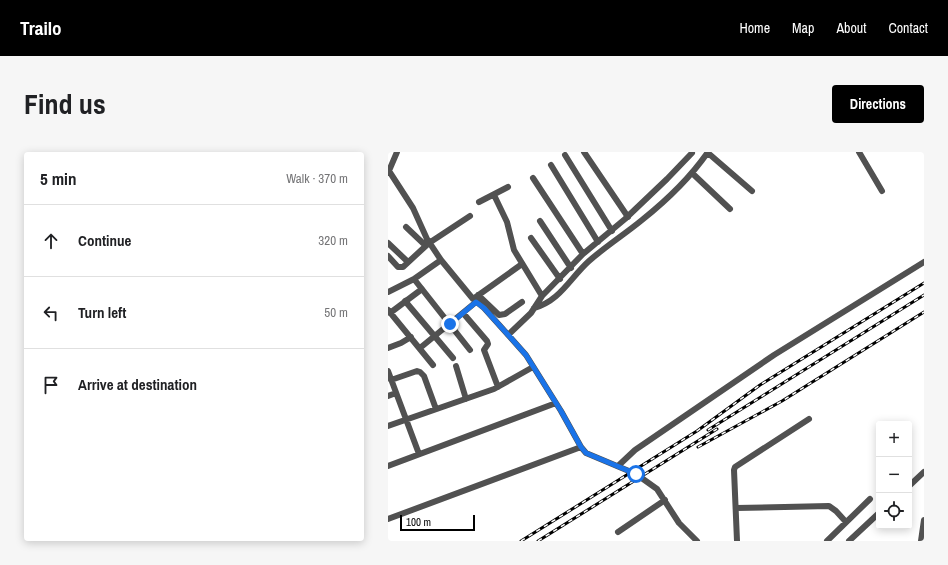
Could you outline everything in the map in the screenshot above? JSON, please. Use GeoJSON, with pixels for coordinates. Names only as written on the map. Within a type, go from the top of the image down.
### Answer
{"type":"FeatureCollection","features":[{"type":"Feature","properties":{"kind":"street"},"geometry":{"type":"LineString","coordinates":[[397,152],[389,172],[413,208],[428,244]]}},
{"type":"Feature","properties":{"kind":"street"},"geometry":{"type":"LineString","coordinates":[[584,152],[628,217]]}},
{"type":"Feature","properties":{"kind":"street"},"geometry":{"type":"LineString","coordinates":[[534,308],[543,306],[553,300],[589,262],[664,202],[692,173],[708,152],[752,191]]}},
{"type":"Feature","properties":{"kind":"street"},"geometry":{"type":"LineString","coordinates":[[859,152],[882,191]]}},
{"type":"Feature","properties":{"kind":"street"},"geometry":{"type":"LineString","coordinates":[[508,335],[522,323],[542,296],[583,254],[628,217],[692,153]]}},
{"type":"Feature","properties":{"kind":"street"},"geometry":{"type":"LineString","coordinates":[[565,155],[612,231]]}},
{"type":"Feature","properties":{"kind":"street"},"geometry":{"type":"LineString","coordinates":[[551,165],[598,242]]}},
{"type":"Feature","properties":{"kind":"street"},"geometry":{"type":"LineString","coordinates":[[692,173],[730,209]]}},
{"type":"Feature","properties":{"kind":"street"},"geometry":{"type":"LineString","coordinates":[[533,178],[583,254]]}},
{"type":"Feature","properties":{"kind":"street"},"geometry":{"type":"LineString","coordinates":[[479,202],[508,187]]}},
{"type":"Feature","properties":{"kind":"street"},"geometry":{"type":"LineString","coordinates":[[494,195],[507,222],[514,250],[542,296]]}},
{"type":"Feature","properties":{"kind":"street"},"geometry":{"type":"LineString","coordinates":[[388,256],[399,267],[403,267],[428,244],[470,216]]}},
{"type":"Feature","properties":{"kind":"street"},"geometry":{"type":"LineString","coordinates":[[540,221],[571,268]]}},
{"type":"Feature","properties":{"kind":"street"},"geometry":{"type":"LineString","coordinates":[[406,228],[428,244],[526,355],[586,453],[636,474],[657,489],[679,523],[697,541]]}},
{"type":"Feature","properties":{"kind":"street"},"geometry":{"type":"LineString","coordinates":[[531,238],[560,278]]}},
{"type":"Feature","properties":{"kind":"street"},"geometry":{"type":"LineString","coordinates":[[388,243],[408,262]]}},
{"type":"Feature","properties":{"kind":"street"},"geometry":{"type":"LineString","coordinates":[[388,292],[414,279],[441,260]]}},
{"type":"Feature","properties":{"kind":"street"},"geometry":{"type":"LineString","coordinates":[[618,466],[635,450],[774,355],[924,262]]}},
{"type":"Feature","properties":{"kind":"street"},"geometry":{"type":"LineString","coordinates":[[420,348],[463,313],[476,299],[522,264]]}},
{"type":"Feature","properties":{"kind":"street"},"geometry":{"type":"LineString","coordinates":[[414,279],[470,350]]}},
{"type":"Feature","properties":{"kind":"street"},"geometry":{"type":"LineString","coordinates":[[422,289],[405,302],[389,311],[433,364]]}},
{"type":"Feature","properties":{"kind":"street"},"geometry":{"type":"LineString","coordinates":[[476,299],[499,315],[505,314],[522,302]]}},
{"type":"Feature","properties":{"kind":"street"},"geometry":{"type":"LineString","coordinates":[[405,302],[453,358]]}},
{"type":"Feature","properties":{"kind":"street"},"geometry":{"type":"LineString","coordinates":[[463,313],[488,342],[484,350],[498,387]]}},
{"type":"Feature","properties":{"kind":"street"},"geometry":{"type":"LineString","coordinates":[[388,348],[411,337]]}},
{"type":"Feature","properties":{"kind":"street"},"geometry":{"type":"LineString","coordinates":[[456,366],[466,399]]}},
{"type":"Feature","properties":{"kind":"street"},"geometry":{"type":"LineString","coordinates":[[388,426],[498,387],[533,367]]}},
{"type":"Feature","properties":{"kind":"street"},"geometry":{"type":"LineString","coordinates":[[388,371],[419,454]]}},
{"type":"Feature","properties":{"kind":"street"},"geometry":{"type":"LineString","coordinates":[[391,380],[417,371],[420,372],[424,376],[436,409]]}},
{"type":"Feature","properties":{"kind":"street"},"geometry":{"type":"LineString","coordinates":[[388,396],[396,393]]}},
{"type":"Feature","properties":{"kind":"street"},"geometry":{"type":"LineString","coordinates":[[388,466],[556,403]]}},
{"type":"Feature","properties":{"kind":"street"},"geometry":{"type":"LineString","coordinates":[[737,541],[735,467],[809,419]]}},
{"type":"Feature","properties":{"kind":"street"},"geometry":{"type":"LineString","coordinates":[[388,519],[581,447]]}},
{"type":"Feature","properties":{"kind":"street"},"geometry":{"type":"LineString","coordinates":[[912,483],[924,472]]}},
{"type":"Feature","properties":{"kind":"street"},"geometry":{"type":"LineString","coordinates":[[618,532],[665,500]]}},
{"type":"Feature","properties":{"kind":"street"},"geometry":{"type":"LineString","coordinates":[[827,541],[870,500]]}},
{"type":"Feature","properties":{"kind":"street"},"geometry":{"type":"LineString","coordinates":[[736,508],[829,506],[846,522]]}},
{"type":"Feature","properties":{"kind":"street"},"geometry":{"type":"LineString","coordinates":[[848,541],[876,516]]}},
{"type":"Feature","properties":{"kind":"street"},"geometry":{"type":"LineString","coordinates":[[921,541],[924,520]]}},
{"type":"Feature","properties":{"kind":"railway"},"geometry":{"type":"LineString","coordinates":[[521,541],[697,431],[760,385],[924,283]]}},
{"type":"Feature","properties":{"kind":"railway"},"geometry":{"type":"LineString","coordinates":[[708,430],[924,295]]}},
{"type":"Feature","properties":{"kind":"railway"},"geometry":{"type":"LineString","coordinates":[[698,447],[782,401],[924,312]]}},
{"type":"Feature","properties":{"kind":"railway"},"geometry":{"type":"LineString","coordinates":[[538,541],[717,429]]}},
{"type":"Feature","properties":{"kind":"route"},"geometry":{"type":"LineString","coordinates":[[450,324],[476,302],[484,308],[526,355],[586,453],[636,474]]}}]}
